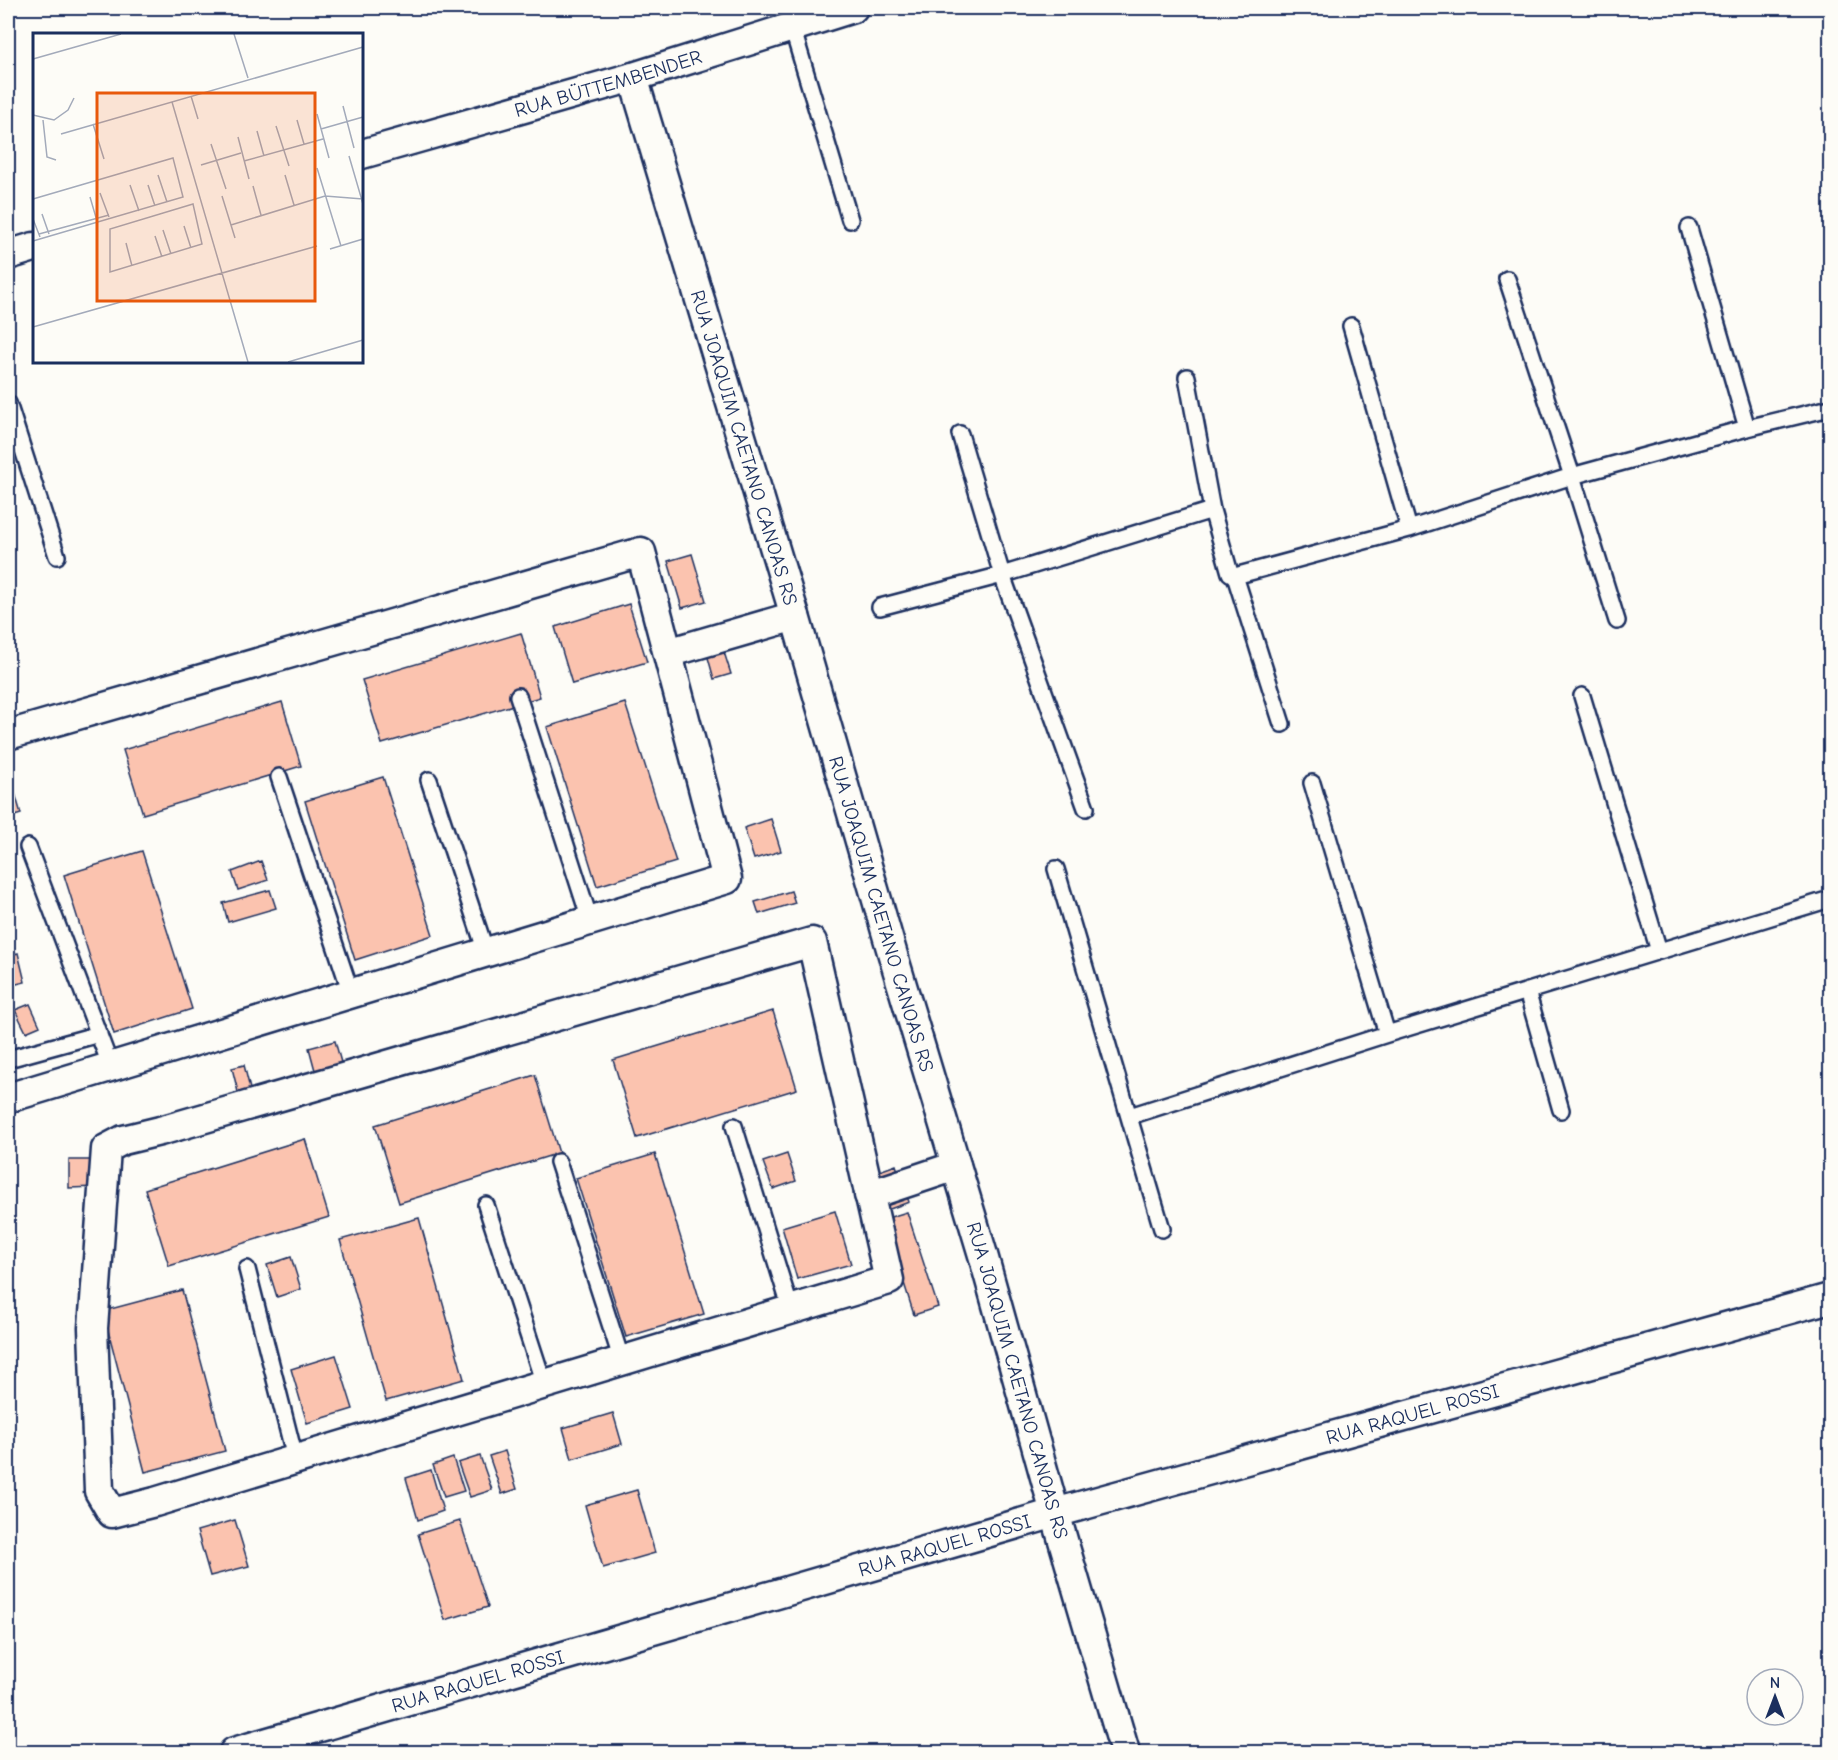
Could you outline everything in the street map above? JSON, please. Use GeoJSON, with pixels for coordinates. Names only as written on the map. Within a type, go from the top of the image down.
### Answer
{"type":"FeatureCollection","features":[{"type":"Feature","properties":{"kind":"street","name":"RUA BÜTTEMBENDER"},"geometry":{"type":"LineString","coordinates":[[363,154],[633,76],[853,8]]}},
{"type":"Feature","properties":{"kind":"street","name":"RUA JOAQUIM CAETANO CANOAS RS"},"geometry":{"type":"LineString","coordinates":[[633,76],[983,1255],[1125,1752]]}},
{"type":"Feature","properties":{"kind":"street"},"geometry":{"type":"LineString","coordinates":[[8,255],[33,247]]}},
{"type":"Feature","properties":{"kind":"street"},"geometry":{"type":"LineString","coordinates":[[8,735],[641,552],[727,879],[8,1098]]}},
{"type":"Feature","properties":{"kind":"street"},"geometry":{"type":"LineString","coordinates":[[668,653],[795,616]]}},
{"type":"Feature","properties":{"kind":"street"},"geometry":{"type":"LineString","coordinates":[[812,942],[869,1195],[889,1280],[155,1502],[112,1513],[99,1491],[93,1328],[106,1149],[123,1140],[812,942]]}},
{"type":"Feature","properties":{"kind":"street"},"geometry":{"type":"LineString","coordinates":[[869,1195],[956,1166]]}},
{"type":"Feature","properties":{"kind":"street","name":"RUA RAQUEL ROSSI"},"geometry":{"type":"LineString","coordinates":[[234,1752],[1055,1513],[1830,1298]]}},
{"type":"Feature","properties":{"kind":"lane"},"geometry":{"type":"LineString","coordinates":[[792,27],[850,220]]}},
{"type":"Feature","properties":{"kind":"lane"},"geometry":{"type":"LineString","coordinates":[[1689,228],[1747,428]]}},
{"type":"Feature","properties":{"kind":"lane"},"geometry":{"type":"LineString","coordinates":[[1507,279],[1617,621]]}},
{"type":"Feature","properties":{"kind":"lane"},"geometry":{"type":"LineString","coordinates":[[1351,326],[1409,529]]}},
{"type":"Feature","properties":{"kind":"lane"},"geometry":{"type":"LineString","coordinates":[[1187,377],[1212,510],[1230,573],[1236,576],[1409,529],[1572,476],[1747,428],[1830,408]]}},
{"type":"Feature","properties":{"kind":"lane"},"geometry":{"type":"LineString","coordinates":[[8,403],[57,556]]}},
{"type":"Feature","properties":{"kind":"lane"},"geometry":{"type":"LineString","coordinates":[[960,434],[1002,575],[1086,808]]}},
{"type":"Feature","properties":{"kind":"lane"},"geometry":{"type":"LineString","coordinates":[[879,607],[1002,575],[1212,510]]}},
{"type":"Feature","properties":{"kind":"lane"},"geometry":{"type":"LineString","coordinates":[[1236,576],[1282,724]]}},
{"type":"Feature","properties":{"kind":"lane"},"geometry":{"type":"LineString","coordinates":[[518,696],[590,920]]}},
{"type":"Feature","properties":{"kind":"lane"},"geometry":{"type":"LineString","coordinates":[[1582,696],[1659,951]]}},
{"type":"Feature","properties":{"kind":"lane"},"geometry":{"type":"LineString","coordinates":[[279,777],[351,993]]}},
{"type":"Feature","properties":{"kind":"lane"},"geometry":{"type":"LineString","coordinates":[[429,780],[486,952]]}},
{"type":"Feature","properties":{"kind":"lane"},"geometry":{"type":"LineString","coordinates":[[1312,783],[1387,1034]]}},
{"type":"Feature","properties":{"kind":"lane"},"geometry":{"type":"LineString","coordinates":[[28,847],[111,1067]]}},
{"type":"Feature","properties":{"kind":"lane"},"geometry":{"type":"LineString","coordinates":[[1056,869],[1162,1229]]}},
{"type":"Feature","properties":{"kind":"lane"},"geometry":{"type":"LineString","coordinates":[[1130,1116],[1387,1034],[1830,899]]}},
{"type":"Feature","properties":{"kind":"lane"},"geometry":{"type":"LineString","coordinates":[[1527,991],[1561,1110]]}},
{"type":"Feature","properties":{"kind":"lane"},"geometry":{"type":"LineString","coordinates":[[8,1059],[99,1034]]}},
{"type":"Feature","properties":{"kind":"lane"},"geometry":{"type":"LineString","coordinates":[[734,1126],[791,1310]]}},
{"type":"Feature","properties":{"kind":"lane"},"geometry":{"type":"LineString","coordinates":[[558,1162],[622,1361]]}},
{"type":"Feature","properties":{"kind":"lane"},"geometry":{"type":"LineString","coordinates":[[486,1205],[544,1384]]}},
{"type":"Feature","properties":{"kind":"lane"},"geometry":{"type":"LineString","coordinates":[[247,1269],[295,1458]]}},
{"type":"Feature","properties":{"kind":"building"},"geometry":{"type":"Polygon","coordinates":[[[692,554],[706,601],[682,608],[668,561],[692,554]]]}},
{"type":"Feature","properties":{"kind":"building"},"geometry":{"type":"Polygon","coordinates":[[[629,604],[647,662],[572,684],[555,627],[629,604]]]}},
{"type":"Feature","properties":{"kind":"building"},"geometry":{"type":"Polygon","coordinates":[[[521,633],[540,697],[382,744],[362,680],[521,633]]]}},
{"type":"Feature","properties":{"kind":"building"},"geometry":{"type":"Polygon","coordinates":[[[723,649],[731,674],[714,679],[707,654],[723,649]]]}},
{"type":"Feature","properties":{"kind":"building"},"geometry":{"type":"Polygon","coordinates":[[[282,702],[301,766],[143,814],[123,750],[282,702]]]}},
{"type":"Feature","properties":{"kind":"building"},"geometry":{"type":"Polygon","coordinates":[[[625,703],[676,862],[597,886],[547,727],[625,703]]]}},
{"type":"Feature","properties":{"kind":"building"},"geometry":{"type":"Polygon","coordinates":[[[8,769],[21,814],[8,818],[8,769]]]}},
{"type":"Feature","properties":{"kind":"building"},"geometry":{"type":"Polygon","coordinates":[[[383,777],[433,935],[355,960],[305,801],[383,777]]]}},
{"type":"Feature","properties":{"kind":"building"},"geometry":{"type":"Polygon","coordinates":[[[771,819],[781,851],[754,859],[744,828],[771,819]]]}},
{"type":"Feature","properties":{"kind":"building"},"geometry":{"type":"Polygon","coordinates":[[[142,851],[192,1009],[114,1034],[64,875],[142,851]]]}},
{"type":"Feature","properties":{"kind":"building"},"geometry":{"type":"Polygon","coordinates":[[[261,861],[268,880],[238,890],[232,872],[261,861]]]}},
{"type":"Feature","properties":{"kind":"building"},"geometry":{"type":"Polygon","coordinates":[[[270,890],[276,908],[228,922],[223,903],[270,890]]]}},
{"type":"Feature","properties":{"kind":"building"},"geometry":{"type":"Polygon","coordinates":[[[791,891],[795,903],[759,914],[755,902],[791,891]]]}},
{"type":"Feature","properties":{"kind":"building"},"geometry":{"type":"Polygon","coordinates":[[[18,953],[25,982],[8,986],[8,956],[18,953]]]}},
{"type":"Feature","properties":{"kind":"building"},"geometry":{"type":"Polygon","coordinates":[[[30,1004],[40,1026],[26,1032],[15,1010],[30,1004]]]}},
{"type":"Feature","properties":{"kind":"building"},"geometry":{"type":"Polygon","coordinates":[[[773,1011],[797,1089],[637,1138],[613,1060],[773,1011]]]}},
{"type":"Feature","properties":{"kind":"building"},"geometry":{"type":"Polygon","coordinates":[[[335,1041],[342,1066],[316,1074],[309,1048],[335,1041]]]}},
{"type":"Feature","properties":{"kind":"building"},"geometry":{"type":"Polygon","coordinates":[[[244,1065],[251,1093],[239,1096],[232,1068],[244,1065]]]}},
{"type":"Feature","properties":{"kind":"building"},"geometry":{"type":"Polygon","coordinates":[[[535,1075],[559,1153],[399,1203],[375,1125],[535,1075]]]}},
{"type":"Feature","properties":{"kind":"building"},"geometry":{"type":"Polygon","coordinates":[[[305,1139],[329,1217],[169,1266],[145,1189],[305,1139]]]}},
{"type":"Feature","properties":{"kind":"building"},"geometry":{"type":"Polygon","coordinates":[[[655,1154],[704,1314],[626,1337],[576,1178],[655,1154]]]}},
{"type":"Feature","properties":{"kind":"building"},"geometry":{"type":"Polygon","coordinates":[[[787,1154],[796,1181],[773,1189],[763,1162],[787,1154]]]}},
{"type":"Feature","properties":{"kind":"building"},"geometry":{"type":"Polygon","coordinates":[[[69,1160],[96,1160],[96,1187],[69,1188],[69,1160]]]}},
{"type":"Feature","properties":{"kind":"building"},"geometry":{"type":"Polygon","coordinates":[[[896,1165],[909,1202],[887,1210],[874,1173],[896,1165]]]}},
{"type":"Feature","properties":{"kind":"building"},"geometry":{"type":"Polygon","coordinates":[[[835,1211],[851,1264],[797,1279],[782,1227],[835,1211]]]}},
{"type":"Feature","properties":{"kind":"building"},"geometry":{"type":"Polygon","coordinates":[[[907,1212],[938,1307],[914,1315],[884,1219],[907,1212]]]}},
{"type":"Feature","properties":{"kind":"building"},"geometry":{"type":"Polygon","coordinates":[[[419,1218],[464,1379],[386,1401],[340,1240],[419,1218]]]}},
{"type":"Feature","properties":{"kind":"building"},"geometry":{"type":"Polygon","coordinates":[[[291,1257],[301,1289],[277,1297],[267,1265],[291,1257]]]}},
{"type":"Feature","properties":{"kind":"building"},"geometry":{"type":"Polygon","coordinates":[[[182,1290],[225,1451],[145,1472],[103,1311],[182,1290]]]}},
{"type":"Feature","properties":{"kind":"building"},"geometry":{"type":"Polygon","coordinates":[[[336,1355],[353,1409],[307,1423],[291,1369],[336,1355]]]}},
{"type":"Feature","properties":{"kind":"building"},"geometry":{"type":"Polygon","coordinates":[[[613,1413],[622,1444],[572,1459],[563,1428],[613,1413]]]}},
{"type":"Feature","properties":{"kind":"building"},"geometry":{"type":"Polygon","coordinates":[[[505,1451],[517,1489],[502,1494],[489,1456],[505,1451]]]}},
{"type":"Feature","properties":{"kind":"building"},"geometry":{"type":"Polygon","coordinates":[[[480,1456],[492,1490],[470,1497],[458,1463],[480,1456]]]}},
{"type":"Feature","properties":{"kind":"building"},"geometry":{"type":"Polygon","coordinates":[[[453,1458],[464,1491],[444,1497],[433,1465],[453,1458]]]}},
{"type":"Feature","properties":{"kind":"building"},"geometry":{"type":"Polygon","coordinates":[[[431,1470],[443,1511],[418,1520],[406,1478],[431,1470]]]}},
{"type":"Feature","properties":{"kind":"building"},"geometry":{"type":"Polygon","coordinates":[[[637,1490],[655,1553],[603,1568],[585,1505],[637,1490]]]}},
{"type":"Feature","properties":{"kind":"building"},"geometry":{"type":"Polygon","coordinates":[[[235,1520],[249,1566],[210,1576],[197,1531],[235,1520]]]}},
{"type":"Feature","properties":{"kind":"building"},"geometry":{"type":"Polygon","coordinates":[[[460,1521],[488,1607],[445,1620],[418,1534],[460,1521]]]}}]}
